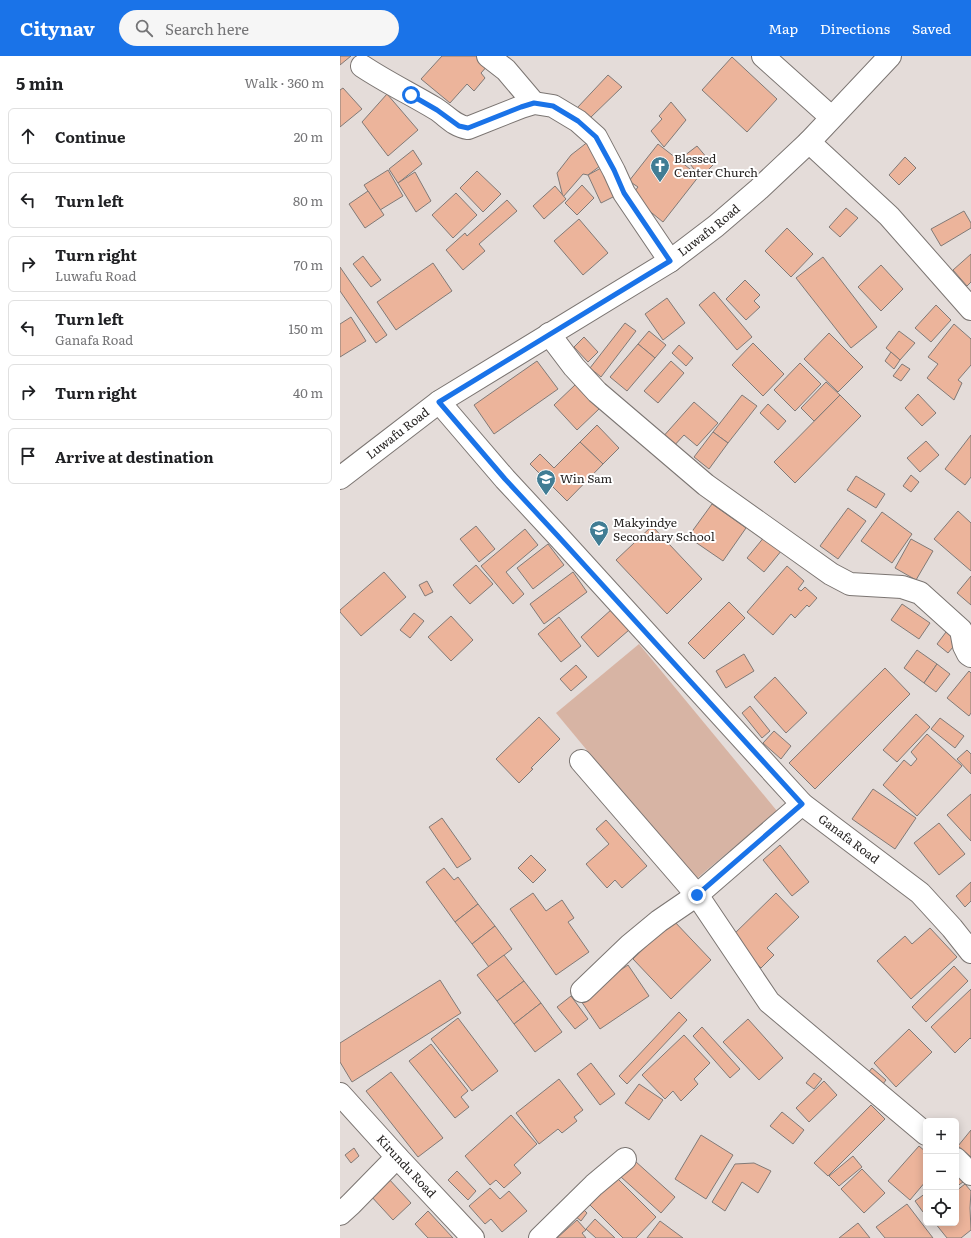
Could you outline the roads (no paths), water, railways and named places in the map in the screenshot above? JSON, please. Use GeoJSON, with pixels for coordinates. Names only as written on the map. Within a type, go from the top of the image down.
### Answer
{"type":"FeatureCollection","features":[{"type":"Feature","properties":{"kind":"street"},"geometry":{"type":"LineString","coordinates":[[488,56],[506,70],[534,103]]}},
{"type":"Feature","properties":{"kind":"street"},"geometry":{"type":"LineString","coordinates":[[763,56],[831,117]]}},
{"type":"Feature","properties":{"kind":"street","name":"Luwafu Road"},"geometry":{"type":"LineString","coordinates":[[340,478],[439,402],[548,334],[670,261],[759,189],[808,142],[890,56]]}},
{"type":"Feature","properties":{"kind":"street"},"geometry":{"type":"LineString","coordinates":[[362,66],[381,79],[437,110],[459,126],[468,128],[534,103],[553,106],[578,121],[596,137],[614,170],[624,193],[670,261]]}},
{"type":"Feature","properties":{"kind":"street"},"geometry":{"type":"LineString","coordinates":[[808,142],[889,216],[971,309]]}},
{"type":"Feature","properties":{"kind":"street"},"geometry":{"type":"LineString","coordinates":[[548,334],[574,367],[598,392],[706,485],[831,574],[850,584],[902,587],[920,593],[966,625],[964,646],[968,654],[971,656]]}},
{"type":"Feature","properties":{"kind":"street","name":"Ganafa Road"},"geometry":{"type":"LineString","coordinates":[[439,402],[505,479],[802,804],[920,893],[952,928],[971,952]]}},
{"type":"Feature","properties":{"kind":"street"},"geometry":{"type":"LineString","coordinates":[[581,761],[697,895],[769,1002],[923,1131]]}},
{"type":"Feature","properties":{"kind":"street"},"geometry":{"type":"LineString","coordinates":[[582,991],[630,945],[659,921],[697,895],[802,804]]}},
{"type":"Feature","properties":{"kind":"street","name":"Kirundu Road"},"geometry":{"type":"LineString","coordinates":[[340,1094],[397,1158],[473,1238]]}},
{"type":"Feature","properties":{"kind":"street"},"geometry":{"type":"LineString","coordinates":[[340,1214],[397,1158]]}},
{"type":"Feature","properties":{"kind":"street"},"geometry":{"type":"LineString","coordinates":[[540,1238],[594,1185],[625,1159]]}},
{"type":"Feature","properties":{"kind":"street"},"geometry":{"type":"LineString","coordinates":[[959,1162],[971,1174]]}},
{"type":"Feature","properties":{"kind":"place","name":"Blessed Center Church"},"geometry":{"type":"Point","coordinates":[660,183]}},
{"type":"Feature","properties":{"kind":"place","name":"Win Sam"},"geometry":{"type":"Point","coordinates":[546,496]}},
{"type":"Feature","properties":{"kind":"place","name":"Makyindye Secondary School"},"geometry":{"type":"Point","coordinates":[599,547]}}]}
